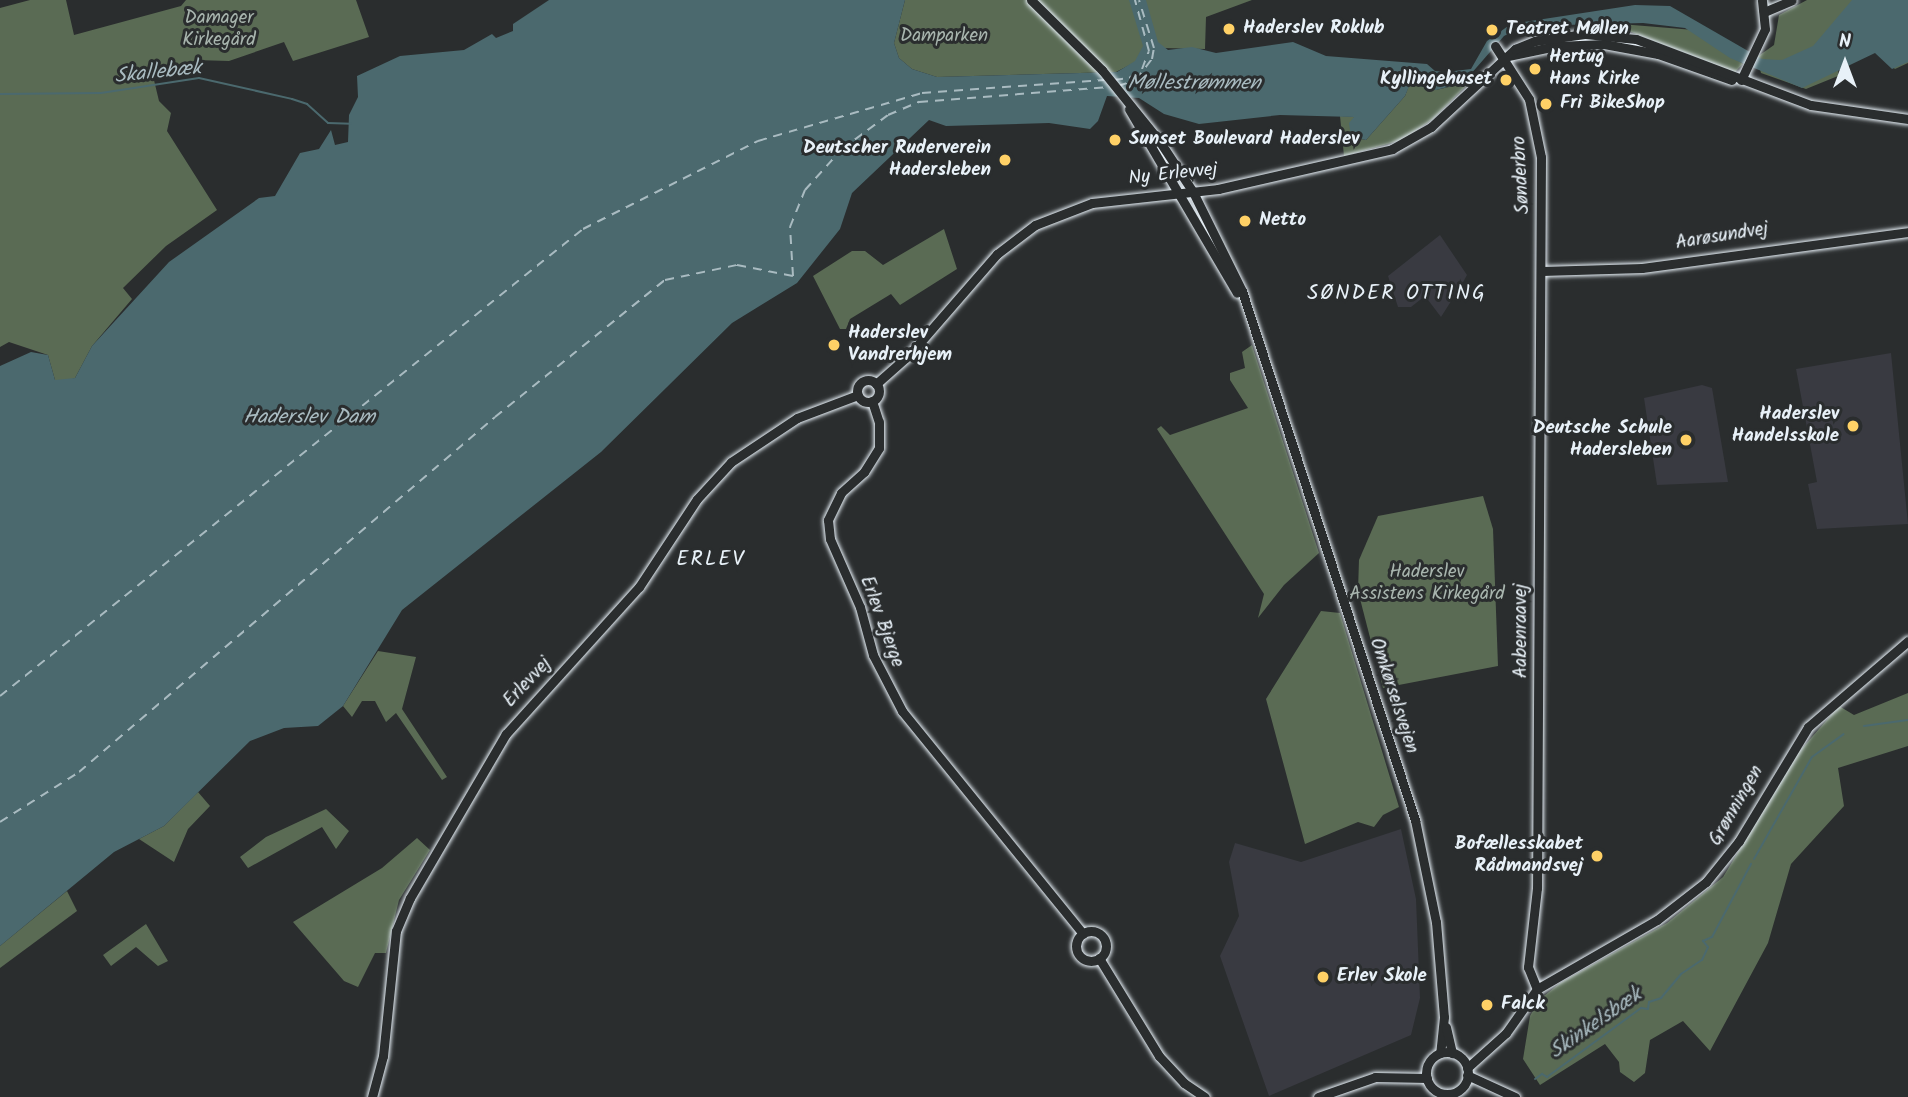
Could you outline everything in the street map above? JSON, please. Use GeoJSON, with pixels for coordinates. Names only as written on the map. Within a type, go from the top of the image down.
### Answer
{"type":"FeatureCollection","features":[{"type":"Feature","properties":{"kind":"street","name":"Omkørselsvejen"},"geometry":{"type":"LineString","coordinates":[[1031,0],[1102,70],[1193,192],[1218,240],[1248,313],[1415,820],[1436,922],[1444,1017],[1452,1053]]}},
{"type":"Feature","properties":{"kind":"street"},"geometry":{"type":"LineString","coordinates":[[1743,76],[1758,44],[1765,12],[1762,0]]}},
{"type":"Feature","properties":{"kind":"street"},"geometry":{"type":"LineString","coordinates":[[1765,12],[1792,0]]}},
{"type":"Feature","properties":{"kind":"street","name":"Ny Erlevvej"},"geometry":{"type":"LineString","coordinates":[[858,395],[863,381],[876,384],[910,354],[997,254],[1035,225],[1092,202],[1193,192],[1392,149],[1431,127],[1506,57],[1535,41],[1605,34],[1662,47],[1827,110],[1908,119]]}},
{"type":"Feature","properties":{"kind":"street","name":"Sønderbro"},"geometry":{"type":"LineString","coordinates":[[1495,46],[1506,57],[1529,99],[1539,138],[1542,271]]}},
{"type":"Feature","properties":{"kind":"street","name":"Omkørselsvejen"},"geometry":{"type":"LineString","coordinates":[[1126,101],[1248,313]]}},
{"type":"Feature","properties":{"kind":"street"},"geometry":{"type":"LineString","coordinates":[[1149,145],[1178,182],[1193,192]]}},
{"type":"Feature","properties":{"kind":"street"},"geometry":{"type":"LineString","coordinates":[[1179,194],[1188,198],[1218,240]]}},
{"type":"Feature","properties":{"kind":"street","name":"Aarøsundvej"},"geometry":{"type":"LineString","coordinates":[[1542,271],[1642,268],[1908,232]]}},
{"type":"Feature","properties":{"kind":"street","name":"Aabenraavej"},"geometry":{"type":"LineString","coordinates":[[1537,989],[1528,967],[1537,888],[1542,271]]}},
{"type":"Feature","properties":{"kind":"street"},"geometry":{"type":"LineString","coordinates":[[858,395],[872,401],[879,394],[876,384]]}},
{"type":"Feature","properties":{"kind":"street","name":"Erlevvej"},"geometry":{"type":"LineString","coordinates":[[372,1097],[383,1056],[397,932],[410,898],[506,734],[639,587],[698,499],[730,462],[793,421],[858,395]]}},
{"type":"Feature","properties":{"kind":"street","name":"Erlev Bjerge"},"geometry":{"type":"LineString","coordinates":[[872,401],[879,422],[879,448],[864,472],[841,493],[828,520],[830,539],[860,607],[873,655],[902,711],[1083,934]]}},
{"type":"Feature","properties":{"kind":"street","name":"Grønningen"},"geometry":{"type":"LineString","coordinates":[[1465,1072],[1506,1033],[1537,989],[1657,920],[1697,891],[1739,841],[1785,758],[1808,727],[1908,641]]}},
{"type":"Feature","properties":{"kind":"street"},"geometry":{"type":"LineString","coordinates":[[1091,932],[1102,937],[1105,951],[1099,958],[1087,960],[1079,956],[1076,944],[1083,934],[1091,932]]}},
{"type":"Feature","properties":{"kind":"street"},"geometry":{"type":"LineString","coordinates":[[1099,958],[1159,1056],[1184,1083],[1205,1097]]}},
{"type":"Feature","properties":{"kind":"street","name":"Omkørselsvejen"},"geometry":{"type":"LineString","coordinates":[[1440,1053],[1444,1017]]}},
{"type":"Feature","properties":{"kind":"street"},"geometry":{"type":"LineString","coordinates":[[1426,1074],[1440,1053],[1452,1053],[1465,1072],[1491,1088],[1515,1097]]}},
{"type":"Feature","properties":{"kind":"street"},"geometry":{"type":"LineString","coordinates":[[1426,1074],[1442,1095],[1453,1095],[1465,1072]]}},
{"type":"Feature","properties":{"kind":"street"},"geometry":{"type":"LineString","coordinates":[[1318,1097],[1355,1082],[1389,1076],[1426,1074]]}},
{"type":"Feature","properties":{"kind":"shaded area"},"geometry":{"type":"Polygon","coordinates":[[[1440,235],[1467,275],[1462,284],[1441,317],[1425,296],[1411,307],[1398,307],[1388,276],[1440,235]]]}},
{"type":"Feature","properties":{"kind":"shaded area","name":"Haderslev Handelsskole"},"geometry":{"type":"Polygon","coordinates":[[[1891,353],[1908,524],[1817,529],[1808,484],[1817,482],[1796,369],[1891,353]]]}},
{"type":"Feature","properties":{"kind":"shaded area","name":"Deutsche Schule Hadersleben"},"geometry":{"type":"Polygon","coordinates":[[[1702,385],[1712,388],[1728,482],[1657,485],[1644,398],[1702,385]]]}},
{"type":"Feature","properties":{"kind":"shaded area","name":"Erlev Skole"},"geometry":{"type":"Polygon","coordinates":[[[1401,829],[1416,899],[1420,998],[1411,1035],[1269,1096],[1220,956],[1239,916],[1229,862],[1235,843],[1301,862],[1401,829]]]}},
{"type":"Feature","properties":{"kind":"green space","name":"Damager Kirkegård"},"geometry":{"type":"Polygon","coordinates":[[[30,0],[66,0],[74,35],[181,6],[186,0],[356,0],[369,37],[293,61],[284,42],[229,61],[195,60],[186,67],[153,76],[159,101],[171,113],[167,131],[217,210],[166,246],[123,288],[132,299],[92,346],[75,378],[63,382],[55,380],[48,355],[9,342],[0,347],[0,8],[30,0]]]}},
{"type":"Feature","properties":{"kind":"green space","name":"Damparken"},"geometry":{"type":"Polygon","coordinates":[[[905,0],[1252,0],[1206,17],[1205,49],[1162,48],[1116,72],[937,77],[912,69],[899,58],[894,43],[905,0]]]}},
{"type":"Feature","properties":{"kind":"green space"},"geometry":{"type":"Polygon","coordinates":[[[1807,0],[1908,0],[1908,63],[1895,69],[1875,51],[1839,61],[1838,76],[1806,89],[1761,73],[1757,57],[1774,45],[1779,15],[1807,0]]]}},
{"type":"Feature","properties":{"kind":"green space"},"geometry":{"type":"Polygon","coordinates":[[[1608,23],[1694,30],[1743,64],[1735,72],[1608,23]]]}},
{"type":"Feature","properties":{"kind":"green space"},"geometry":{"type":"Polygon","coordinates":[[[1470,82],[1433,119],[1402,140],[1344,156],[1340,116],[1354,117],[1351,137],[1366,140],[1405,96],[1410,83],[1436,90],[1470,82]]]}},
{"type":"Feature","properties":{"kind":"green space"},"geometry":{"type":"Polygon","coordinates":[[[944,229],[957,269],[900,305],[891,294],[850,319],[846,329],[840,329],[813,276],[852,251],[865,251],[883,265],[944,229]]]}},
{"type":"Feature","properties":{"kind":"green space"},"geometry":{"type":"Polygon","coordinates":[[[1252,345],[1319,553],[1284,585],[1258,618],[1264,594],[1157,429],[1161,426],[1170,435],[1248,408],[1230,380],[1230,373],[1245,368],[1242,352],[1252,345]]]}},
{"type":"Feature","properties":{"kind":"green space","name":"Haderslev Assistens Kirkegård"},"geometry":{"type":"Polygon","coordinates":[[[1483,496],[1493,529],[1498,666],[1383,688],[1358,591],[1359,560],[1378,516],[1483,496]]]}},
{"type":"Feature","properties":{"kind":"green space","name":"Haderslev Assistens Kirkegård"},"geometry":{"type":"Polygon","coordinates":[[[1321,611],[1340,613],[1399,807],[1383,815],[1374,827],[1358,822],[1305,844],[1266,699],[1321,611]]]}},
{"type":"Feature","properties":{"kind":"green space"},"geometry":{"type":"Polygon","coordinates":[[[378,651],[416,657],[402,709],[447,777],[442,780],[396,713],[386,722],[375,701],[362,701],[352,717],[343,706],[378,651]]]}},
{"type":"Feature","properties":{"kind":"green space"},"geometry":{"type":"Polygon","coordinates":[[[1908,693],[1908,746],[1838,768],[1844,806],[1791,864],[1768,943],[1710,1051],[1683,1021],[1650,1040],[1645,1073],[1634,1082],[1620,1072],[1619,1062],[1605,1044],[1540,1085],[1523,1059],[1530,1016],[1539,1000],[1560,983],[1667,923],[1723,877],[1798,753],[1839,706],[1854,715],[1908,693]]]}},
{"type":"Feature","properties":{"kind":"green space"},"geometry":{"type":"Polygon","coordinates":[[[198,792],[210,806],[188,829],[174,862],[139,839],[164,826],[198,792]]]}},
{"type":"Feature","properties":{"kind":"green space"},"geometry":{"type":"Polygon","coordinates":[[[326,809],[349,831],[336,849],[322,827],[248,868],[240,857],[266,837],[326,809]]]}},
{"type":"Feature","properties":{"kind":"green space"},"geometry":{"type":"Polygon","coordinates":[[[417,838],[430,850],[399,900],[386,953],[375,953],[358,987],[344,981],[293,922],[382,868],[417,838]]]}},
{"type":"Feature","properties":{"kind":"green space"},"geometry":{"type":"Polygon","coordinates":[[[67,891],[77,911],[0,968],[0,946],[67,891]]]}},
{"type":"Feature","properties":{"kind":"green space"},"geometry":{"type":"Polygon","coordinates":[[[146,924],[168,961],[158,966],[136,947],[111,966],[103,955],[146,924]]]}},
{"type":"Feature","properties":{"kind":"water","name":"Haderslev Dam"},"geometry":{"type":"Polygon","coordinates":[[[549,0],[905,0],[894,43],[899,58],[912,69],[937,77],[1117,72],[1135,61],[1143,46],[1129,0],[1146,0],[1158,42],[1168,50],[1192,47],[1216,53],[1293,42],[1326,56],[1427,64],[1435,71],[1446,72],[1471,69],[1487,41],[1511,24],[1635,5],[1670,6],[1762,59],[1782,60],[1813,46],[1852,0],[1908,0],[1908,62],[1892,69],[1875,53],[1802,88],[1730,58],[1685,28],[1643,23],[1523,26],[1504,36],[1463,83],[1436,90],[1410,84],[1405,96],[1366,140],[1351,137],[1349,123],[1354,117],[1280,115],[1199,124],[1164,114],[1139,98],[1107,96],[1098,121],[1090,129],[1049,123],[946,126],[929,120],[852,193],[840,229],[797,283],[732,323],[601,452],[402,610],[343,706],[318,726],[284,728],[250,741],[164,826],[114,852],[0,946],[0,366],[31,352],[48,355],[55,380],[75,378],[92,346],[169,262],[259,198],[275,196],[300,153],[319,149],[331,130],[335,145],[348,142],[349,115],[358,97],[357,76],[400,56],[464,50],[492,34],[496,38],[513,31],[513,24],[549,0]]]}},
{"type":"Feature","properties":{"kind":"waterway","name":"Skallebæk"},"geometry":{"type":"LineString","coordinates":[[0,94],[101,93],[199,78],[292,99],[307,104],[328,123],[351,124]]}},
{"type":"Feature","properties":{"kind":"waterway"},"geometry":{"type":"LineString","coordinates":[[1864,726],[1908,720]]}},
{"type":"Feature","properties":{"kind":"waterway"},"geometry":{"type":"LineString","coordinates":[[1754,859],[1812,757],[1844,734]]}},
{"type":"Feature","properties":{"kind":"waterway","name":"Skinkelsbæk"},"geometry":{"type":"LineString","coordinates":[[1535,1079],[1542,1074],[1547,1077],[1641,1008],[1648,1009],[1649,1002],[1661,998],[1681,974],[1702,960],[1708,947],[1703,941],[1712,937],[1751,864]]}},
{"type":"Feature","properties":{"kind":"ferry route"},"geometry":{"type":"LineString","coordinates":[[1114,80],[1129,78],[1142,69],[1149,51],[1135,0]]}},
{"type":"Feature","properties":{"kind":"ferry route"},"geometry":{"type":"LineString","coordinates":[[1118,86],[1136,80],[1152,59],[1154,48],[1139,0]]}},
{"type":"Feature","properties":{"kind":"ferry route"},"geometry":{"type":"LineString","coordinates":[[0,696],[583,229],[758,141],[922,93],[1105,80]]}},
{"type":"Feature","properties":{"kind":"ferry route"},"geometry":{"type":"LineString","coordinates":[[0,822],[79,772],[495,417],[665,280],[737,265],[793,276],[790,227],[805,190],[842,149],[888,115],[919,102],[1109,87]]}},
{"type":"Feature","properties":{"kind":"place","name":"Haderslev Roklub"},"geometry":{"type":"Point","coordinates":[1229,29]}},
{"type":"Feature","properties":{"kind":"place","name":"Teatret Møllen"},"geometry":{"type":"Point","coordinates":[1492,30]}},
{"type":"Feature","properties":{"kind":"place","name":"Hertug Hans Kirke"},"geometry":{"type":"Point","coordinates":[1535,69]}},
{"type":"Feature","properties":{"kind":"place","name":"Kyllingehuset"},"geometry":{"type":"Point","coordinates":[1506,80]}},
{"type":"Feature","properties":{"kind":"place","name":"Fri BikeShop"},"geometry":{"type":"Point","coordinates":[1546,104]}},
{"type":"Feature","properties":{"kind":"place","name":"Sunset Boulevard Haderslev"},"geometry":{"type":"Point","coordinates":[1115,140]}},
{"type":"Feature","properties":{"kind":"place","name":"Deutscher Ruderverein Hadersleben"},"geometry":{"type":"Point","coordinates":[1005,160]}},
{"type":"Feature","properties":{"kind":"place","name":"Netto"},"geometry":{"type":"Point","coordinates":[1245,221]}},
{"type":"Feature","properties":{"kind":"place","name":"Haderslev Vandrerhjem"},"geometry":{"type":"Point","coordinates":[834,345]}},
{"type":"Feature","properties":{"kind":"place","name":"Haderslev Handelsskole"},"geometry":{"type":"Point","coordinates":[1853,426]}},
{"type":"Feature","properties":{"kind":"place","name":"Deutsche Schule Hadersleben"},"geometry":{"type":"Point","coordinates":[1686,440]}},
{"type":"Feature","properties":{"kind":"place","name":"Bofællesskabet Rådmandsvej"},"geometry":{"type":"Point","coordinates":[1597,856]}},
{"type":"Feature","properties":{"kind":"place","name":"Erlev Skole"},"geometry":{"type":"Point","coordinates":[1323,977]}},
{"type":"Feature","properties":{"kind":"place","name":"Falck"},"geometry":{"type":"Point","coordinates":[1487,1005]}},
{"type":"Feature","properties":{"kind":"district","name":"SØNDER OTTING"},"geometry":{"type":"Point","coordinates":[1397,294]}},
{"type":"Feature","properties":{"kind":"district","name":"ERLEV"},"geometry":{"type":"Point","coordinates":[711,560]}},
{"type":"Feature","properties":{"kind":"water label","name":"Møllestrømmen"},"geometry":{"type":"Point","coordinates":[1194,84]}}]}
